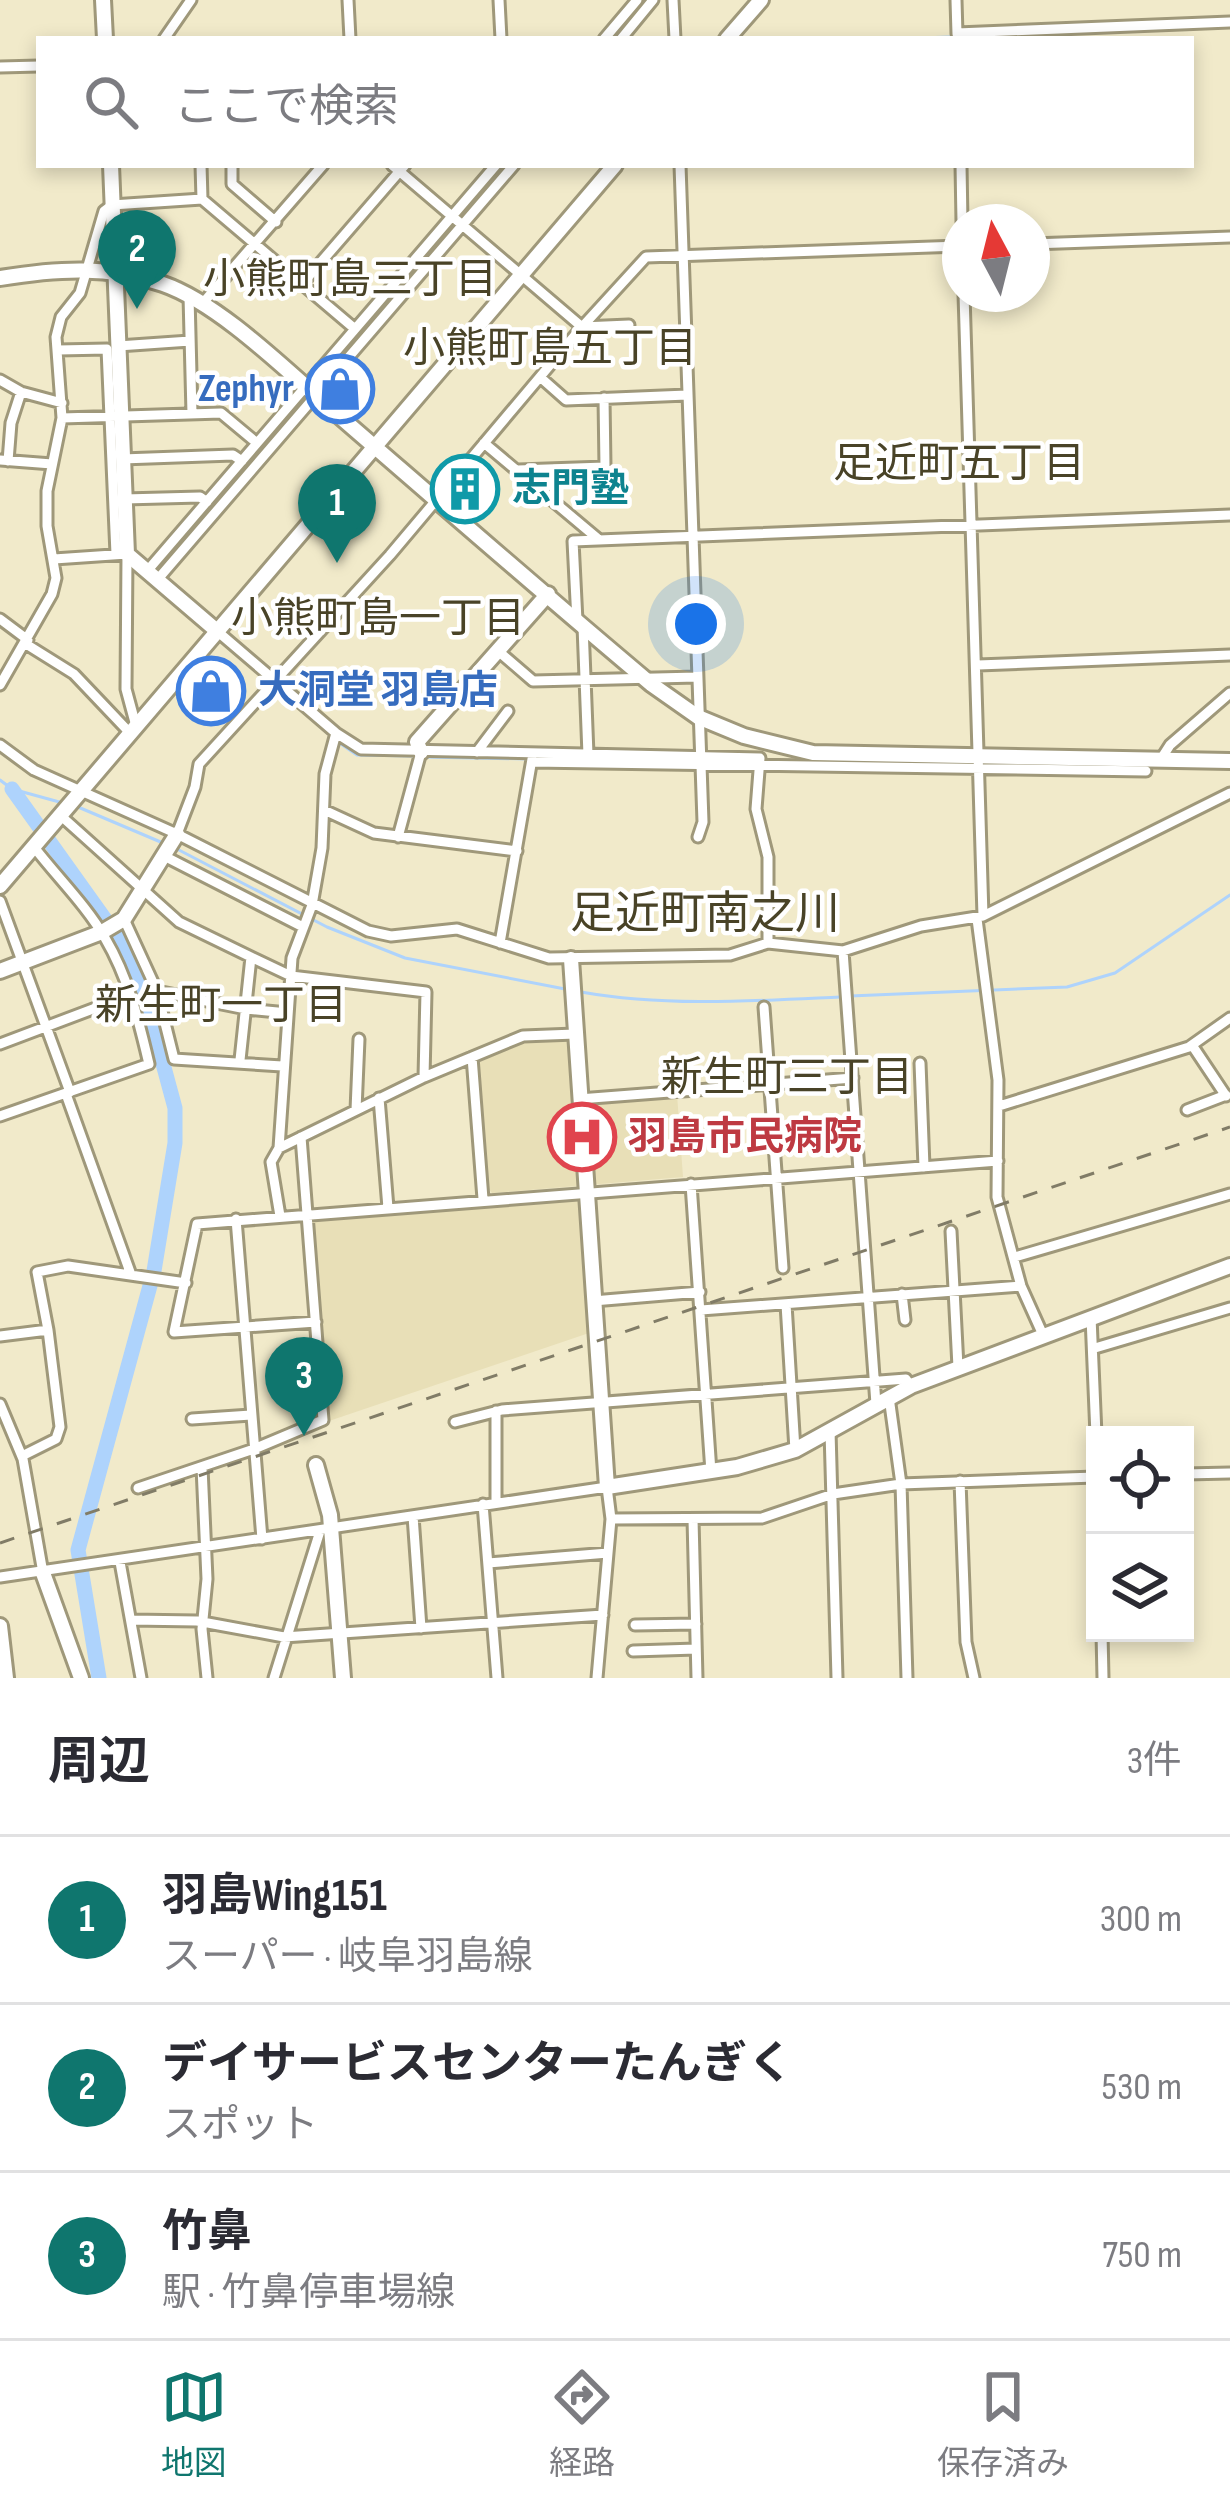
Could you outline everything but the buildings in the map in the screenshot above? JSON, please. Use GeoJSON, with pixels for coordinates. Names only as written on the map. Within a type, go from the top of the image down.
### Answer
{"type":"FeatureCollection","features":[{"type":"Feature","properties":{"kind":"street"},"geometry":{"type":"LineString","coordinates":[[103,0],[105,36]]}},
{"type":"Feature","properties":{"kind":"street"},"geometry":{"type":"LineString","coordinates":[[166,36],[190,0]]}},
{"type":"Feature","properties":{"kind":"street"},"geometry":{"type":"LineString","coordinates":[[348,0],[350,36]]}},
{"type":"Feature","properties":{"kind":"street"},"geometry":{"type":"LineString","coordinates":[[499,0],[501,36]]}},
{"type":"Feature","properties":{"kind":"street"},"geometry":{"type":"LineString","coordinates":[[607,36],[637,0]]}},
{"type":"Feature","properties":{"kind":"street"},"geometry":{"type":"LineString","coordinates":[[623,36],[653,0]]}},
{"type":"Feature","properties":{"kind":"street"},"geometry":{"type":"LineString","coordinates":[[673,0],[674,36]]}},
{"type":"Feature","properties":{"kind":"street"},"geometry":{"type":"LineString","coordinates":[[730,36],[761,0]]}},
{"type":"Feature","properties":{"kind":"street"},"geometry":{"type":"LineString","coordinates":[[956,0],[957,36],[1230,22]]}},
{"type":"Feature","properties":{"kind":"street"},"geometry":{"type":"LineString","coordinates":[[0,67],[36,66]]}},
{"type":"Feature","properties":{"kind":"street"},"geometry":{"type":"LineString","coordinates":[[201,168],[202,199]]}},
{"type":"Feature","properties":{"kind":"street"},"geometry":{"type":"LineString","coordinates":[[232,168],[232,184],[276,222]]}},
{"type":"Feature","properties":{"kind":"street"},"geometry":{"type":"LineString","coordinates":[[192,414],[190,341],[196,300],[256,246],[321,168]]}},
{"type":"Feature","properties":{"kind":"street"},"geometry":{"type":"LineString","coordinates":[[302,284],[398,168]]}},
{"type":"Feature","properties":{"kind":"street"},"geometry":{"type":"LineString","coordinates":[[400,168],[582,327],[629,325]]}},
{"type":"Feature","properties":{"kind":"street"},"geometry":{"type":"LineString","coordinates":[[153,574],[257,442],[310,391],[355,329],[493,168]]}},
{"type":"Feature","properties":{"kind":"street"},"geometry":{"type":"LineString","coordinates":[[153,574],[511,168]]}},
{"type":"Feature","properties":{"kind":"street"},"geometry":{"type":"LineString","coordinates":[[0,886],[612,168]]}},
{"type":"Feature","properties":{"kind":"street"},"geometry":{"type":"LineString","coordinates":[[680,168],[703,822],[698,837]]}},
{"type":"Feature","properties":{"kind":"street"},"geometry":{"type":"LineString","coordinates":[[961,168],[962,204]]}},
{"type":"Feature","properties":{"kind":"street"},"geometry":{"type":"LineString","coordinates":[[114,169],[115,417],[126,689],[134,731]]}},
{"type":"Feature","properties":{"kind":"street"},"geometry":{"type":"LineString","coordinates":[[0,685],[52,594],[54,559],[46,507],[62,418],[56,337],[61,317],[80,293],[101,218],[112,205],[202,199],[355,329]]}},
{"type":"Feature","properties":{"kind":"street"},"geometry":{"type":"LineString","coordinates":[[1050,243],[1230,237]]}},
{"type":"Feature","properties":{"kind":"street"},"geometry":{"type":"LineString","coordinates":[[0,971],[114,926],[146,890],[172,846],[199,764],[277,683],[646,257],[942,248]]}},
{"type":"Feature","properties":{"kind":"street"},"geometry":{"type":"LineString","coordinates":[[0,278],[116,272],[166,285],[196,300],[310,391],[644,678],[698,717],[744,736],[814,753],[1146,771]]}},
{"type":"Feature","properties":{"kind":"street"},"geometry":{"type":"LineString","coordinates":[[965,312],[981,764],[982,980],[999,1106],[998,1197],[1021,1286],[1043,1336]]}},
{"type":"Feature","properties":{"kind":"street"},"geometry":{"type":"LineString","coordinates":[[58,350],[190,341]]}},
{"type":"Feature","properties":{"kind":"street"},"geometry":{"type":"LineString","coordinates":[[540,377],[566,400],[687,395]]}},
{"type":"Feature","properties":{"kind":"street"},"geometry":{"type":"LineString","coordinates":[[0,380],[21,392],[62,403]]}},
{"type":"Feature","properties":{"kind":"street"},"geometry":{"type":"LineString","coordinates":[[21,392],[4,461],[52,464]]}},
{"type":"Feature","properties":{"kind":"street"},"geometry":{"type":"LineString","coordinates":[[518,470],[605,467],[604,398]]}},
{"type":"Feature","properties":{"kind":"street"},"geometry":{"type":"LineString","coordinates":[[62,418],[221,413],[257,442]]}},
{"type":"Feature","properties":{"kind":"street"},"geometry":{"type":"LineString","coordinates":[[115,417],[122,459],[119,486]]}},
{"type":"Feature","properties":{"kind":"street"},"geometry":{"type":"LineString","coordinates":[[484,443],[597,538]]}},
{"type":"Feature","properties":{"kind":"street"},"geometry":{"type":"LineString","coordinates":[[122,459],[233,455],[242,460]]}},
{"type":"Feature","properties":{"kind":"street"},"geometry":{"type":"LineString","coordinates":[[119,486],[200,497],[207,502]]}},
{"type":"Feature","properties":{"kind":"street"},"geometry":{"type":"LineString","coordinates":[[588,755],[573,542],[1230,514]]}},
{"type":"Feature","properties":{"kind":"street"},"geometry":{"type":"LineString","coordinates":[[54,559],[122,554],[153,574],[336,734],[361,749],[701,761]]}},
{"type":"Feature","properties":{"kind":"street"},"geometry":{"type":"LineString","coordinates":[[398,837],[422,752],[417,742],[548,594]]}},
{"type":"Feature","properties":{"kind":"street"},"geometry":{"type":"LineString","coordinates":[[0,619],[74,674],[134,731]]}},
{"type":"Feature","properties":{"kind":"street"},"geometry":{"type":"LineString","coordinates":[[497,650],[533,681],[697,677]]}},
{"type":"Feature","properties":{"kind":"street"},"geometry":{"type":"LineString","coordinates":[[978,665],[1230,655]]}},
{"type":"Feature","properties":{"kind":"street"},"geometry":{"type":"LineString","coordinates":[[1161,760],[1170,745],[1230,693]]}},
{"type":"Feature","properties":{"kind":"street"},"geometry":{"type":"LineString","coordinates":[[477,752],[508,711]]}},
{"type":"Feature","properties":{"kind":"street"},"geometry":{"type":"LineString","coordinates":[[280,1216],[271,1162],[279,1148],[292,958],[311,908],[325,774],[336,734]]}},
{"type":"Feature","properties":{"kind":"street"},"geometry":{"type":"LineString","coordinates":[[0,745],[34,770],[304,925]]}},
{"type":"Feature","properties":{"kind":"street"},"geometry":{"type":"LineString","coordinates":[[532,758],[588,755],[760,765],[1230,760]]}},
{"type":"Feature","properties":{"kind":"street"},"geometry":{"type":"LineString","coordinates":[[500,943],[532,758]]}},
{"type":"Feature","properties":{"kind":"street"},"geometry":{"type":"LineString","coordinates":[[760,765],[756,809],[767,857],[768,944]]}},
{"type":"Feature","properties":{"kind":"street"},"geometry":{"type":"LineString","coordinates":[[172,846],[311,908],[391,936],[457,929],[549,958],[730,955],[768,944],[843,951],[921,926],[980,918],[1230,793]]}},
{"type":"Feature","properties":{"kind":"street"},"geometry":{"type":"LineString","coordinates":[[324,810],[374,833],[517,851]]}},
{"type":"Feature","properties":{"kind":"street"},"geometry":{"type":"LineString","coordinates":[[57,818],[178,922],[291,976],[426,992],[424,1077]]}},
{"type":"Feature","properties":{"kind":"street"},"geometry":{"type":"LineString","coordinates":[[36,845],[114,926],[157,991],[174,1059],[282,1066]]}},
{"type":"Feature","properties":{"kind":"street"},"geometry":{"type":"LineString","coordinates":[[0,902],[136,1274]]}},
{"type":"Feature","properties":{"kind":"street"},"geometry":{"type":"LineString","coordinates":[[0,1116],[149,1064],[114,926]]}},
{"type":"Feature","properties":{"kind":"street"},"geometry":{"type":"LineString","coordinates":[[843,951],[875,1384],[901,1484],[907,1678]]}},
{"type":"Feature","properties":{"kind":"street"},"geometry":{"type":"LineString","coordinates":[[240,1060],[251,957]]}},
{"type":"Feature","properties":{"kind":"street"},"geometry":{"type":"LineString","coordinates":[[571,958],[611,1520],[597,1678]]}},
{"type":"Feature","properties":{"kind":"street"},"geometry":{"type":"LineString","coordinates":[[157,991],[246,1010],[288,1013]]}},
{"type":"Feature","properties":{"kind":"street"},"geometry":{"type":"LineString","coordinates":[[0,1044],[130,995]]}},
{"type":"Feature","properties":{"kind":"street"},"geometry":{"type":"LineString","coordinates":[[764,1007],[783,1268]]}},
{"type":"Feature","properties":{"kind":"street"},"geometry":{"type":"LineString","coordinates":[[999,1106],[1192,1045],[1230,1018]]}},
{"type":"Feature","properties":{"kind":"street"},"geometry":{"type":"LineString","coordinates":[[279,1148],[424,1077],[523,1036],[575,1034]]}},
{"type":"Feature","properties":{"kind":"street"},"geometry":{"type":"LineString","coordinates":[[356,1110],[359,1039]]}},
{"type":"Feature","properties":{"kind":"street"},"geometry":{"type":"LineString","coordinates":[[1187,1110],[1228,1094],[1192,1045]]}},
{"type":"Feature","properties":{"kind":"street"},"geometry":{"type":"LineString","coordinates":[[472,1057],[483,1199]]}},
{"type":"Feature","properties":{"kind":"street"},"geometry":{"type":"LineString","coordinates":[[920,1063],[924,1167]]}},
{"type":"Feature","properties":{"kind":"street"},"geometry":{"type":"LineString","coordinates":[[579,1100],[853,1078]]}},
{"type":"Feature","properties":{"kind":"street"},"geometry":{"type":"LineString","coordinates":[[379,1099],[388,1208]]}},
{"type":"Feature","properties":{"kind":"street"},"geometry":{"type":"LineString","coordinates":[[138,1488],[323,1420],[301,1137]]}},
{"type":"Feature","properties":{"kind":"street"},"geometry":{"type":"LineString","coordinates":[[316,1322],[174,1332],[197,1224],[998,1161]]}},
{"type":"Feature","properties":{"kind":"street"},"geometry":{"type":"LineString","coordinates":[[692,1184],[711,1472]]}},
{"type":"Feature","properties":{"kind":"street"},"geometry":{"type":"LineString","coordinates":[[1016,1257],[1230,1194]]}},
{"type":"Feature","properties":{"kind":"street"},"geometry":{"type":"LineString","coordinates":[[236,1220],[262,1539]]}},
{"type":"Feature","properties":{"kind":"street"},"geometry":{"type":"LineString","coordinates":[[951,1231],[958,1366]]}},
{"type":"Feature","properties":{"kind":"street"},"geometry":{"type":"LineString","coordinates":[[22,1456],[56,1439],[60,1426],[37,1272],[68,1266],[186,1283]]}},
{"type":"Feature","properties":{"kind":"street"},"geometry":{"type":"LineString","coordinates":[[0,1577],[711,1472],[795,1450],[911,1386],[958,1366],[1230,1266]]}},
{"type":"Feature","properties":{"kind":"street"},"geometry":{"type":"LineString","coordinates":[[701,1310],[1021,1286]]}},
{"type":"Feature","properties":{"kind":"street"},"geometry":{"type":"LineString","coordinates":[[593,1301],[700,1292]]}},
{"type":"Feature","properties":{"kind":"street"},"geometry":{"type":"LineString","coordinates":[[902,1294],[905,1320]]}},
{"type":"Feature","properties":{"kind":"street"},"geometry":{"type":"LineString","coordinates":[[786,1304],[795,1450]]}},
{"type":"Feature","properties":{"kind":"street"},"geometry":{"type":"LineString","coordinates":[[1095,1348],[1230,1309]]}},
{"type":"Feature","properties":{"kind":"street"},"geometry":{"type":"LineString","coordinates":[[1090,1317],[1096,1426]]}},
{"type":"Feature","properties":{"kind":"street"},"geometry":{"type":"LineString","coordinates":[[0,1336],[48,1330]]}},
{"type":"Feature","properties":{"kind":"street"},"geometry":{"type":"LineString","coordinates":[[455,1422],[496,1411],[906,1379],[911,1386]]}},
{"type":"Feature","properties":{"kind":"street"},"geometry":{"type":"LineString","coordinates":[[0,1404],[22,1456],[44,1573],[81,1678]]}},
{"type":"Feature","properties":{"kind":"street"},"geometry":{"type":"LineString","coordinates":[[496,1411],[496,1502]]}},
{"type":"Feature","properties":{"kind":"street"},"geometry":{"type":"LineString","coordinates":[[192,1419],[251,1415]]}},
{"type":"Feature","properties":{"kind":"street"},"geometry":{"type":"LineString","coordinates":[[830,1431],[837,1678]]}},
{"type":"Feature","properties":{"kind":"street"},"geometry":{"type":"LineString","coordinates":[[316,1465],[343,1678]]}},
{"type":"Feature","properties":{"kind":"street"},"geometry":{"type":"LineString","coordinates":[[202,1467],[202,1622],[207,1678]]}},
{"type":"Feature","properties":{"kind":"street"},"geometry":{"type":"LineString","coordinates":[[1194,1474],[1230,1472]]}},
{"type":"Feature","properties":{"kind":"street"},"geometry":{"type":"LineString","coordinates":[[611,1520],[762,1518],[833,1494],[901,1484],[1086,1477]]}},
{"type":"Feature","properties":{"kind":"street"},"geometry":{"type":"LineString","coordinates":[[960,1481],[966,1642],[974,1678]]}},
{"type":"Feature","properties":{"kind":"street"},"geometry":{"type":"LineString","coordinates":[[483,1504],[496,1678]]}},
{"type":"Feature","properties":{"kind":"street"},"geometry":{"type":"LineString","coordinates":[[413,1516],[421,1628]]}},
{"type":"Feature","properties":{"kind":"street"},"geometry":{"type":"LineString","coordinates":[[693,1519],[697,1678]]}},
{"type":"Feature","properties":{"kind":"street"},"geometry":{"type":"LineString","coordinates":[[274,1678],[284,1637],[326,1530]]}},
{"type":"Feature","properties":{"kind":"street"},"geometry":{"type":"LineString","coordinates":[[488,1562],[608,1553]]}},
{"type":"Feature","properties":{"kind":"street"},"geometry":{"type":"LineString","coordinates":[[120,1562],[141,1678]]}},
{"type":"Feature","properties":{"kind":"street"},"geometry":{"type":"LineString","coordinates":[[130,1620],[202,1622],[284,1637],[603,1616]]}},
{"type":"Feature","properties":{"kind":"street"},"geometry":{"type":"LineString","coordinates":[[635,1625],[696,1624]]}},
{"type":"Feature","properties":{"kind":"street"},"geometry":{"type":"LineString","coordinates":[[0,1626],[4,1669]]}},
{"type":"Feature","properties":{"kind":"street"},"geometry":{"type":"LineString","coordinates":[[1102,1642],[1103,1678]]}},
{"type":"Feature","properties":{"kind":"street"},"geometry":{"type":"LineString","coordinates":[[633,1651],[696,1649]]}},
{"type":"Feature","properties":{"kind":"shaded area","name":"羽島市民病院"},"geometry":{"type":"Polygon","coordinates":[[[523,1037],[569,1038],[573,1101],[677,1094],[683,1177],[492,1193],[485,1185],[474,1058],[523,1037]]]}},
{"type":"Feature","properties":{"kind":"shaded area"},"geometry":{"type":"Polygon","coordinates":[[[578,1198],[583,1203],[589,1333],[329,1421],[311,1224],[317,1217],[578,1198]]]}},
{"type":"Feature","properties":{"kind":"waterway"},"geometry":{"type":"LineString","coordinates":[[614,36],[645,0]]}},
{"type":"Feature","properties":{"kind":"waterway"},"geometry":{"type":"LineString","coordinates":[[313,389],[501,168]]}},
{"type":"Feature","properties":{"kind":"waterway"},"geometry":{"type":"LineString","coordinates":[[155,569],[307,396]]}},
{"type":"Feature","properties":{"kind":"waterway"},"geometry":{"type":"LineString","coordinates":[[319,725],[331,736]]}},
{"type":"Feature","properties":{"kind":"waterway"},"geometry":{"type":"LineString","coordinates":[[338,742],[357,755],[414,756]]}},
{"type":"Feature","properties":{"kind":"waterway"},"geometry":{"type":"LineString","coordinates":[[423,757],[528,759]]}},
{"type":"Feature","properties":{"kind":"waterway"},"geometry":{"type":"LineString","coordinates":[[0,780],[12,789],[63,803]]}},
{"type":"Feature","properties":{"kind":"waterway"},"geometry":{"type":"LineString","coordinates":[[12,789],[127,950],[175,1108],[175,1143],[154,1271],[78,1550],[99,1678]]}},
{"type":"Feature","properties":{"kind":"waterway"},"geometry":{"type":"LineString","coordinates":[[78,807],[163,843]]}},
{"type":"Feature","properties":{"kind":"waterway"},"geometry":{"type":"LineString","coordinates":[[177,849],[327,927],[405,958],[565,989]]}},
{"type":"Feature","properties":{"kind":"waterway"},"geometry":{"type":"LineString","coordinates":[[850,996],[1067,987],[1115,973],[1230,895]]}},
{"type":"Feature","properties":{"kind":"waterway"},"geometry":{"type":"LineString","coordinates":[[581,992],[678,1001],[840,997]]}},
{"type":"Feature","properties":{"kind":"railway"},"geometry":{"type":"LineString","coordinates":[[0,1543],[1230,1127]]}},
{"type":"Feature","properties":{"kind":"place","name":"デイサービスセンターたんぎく"},"geometry":{"type":"Point","coordinates":[137,309]}},
{"type":"Feature","properties":{"kind":"place","name":"Zephyr"},"geometry":{"type":"Point","coordinates":[340,389]}},
{"type":"Feature","properties":{"kind":"place","name":"志門塾"},"geometry":{"type":"Point","coordinates":[465,489]}},
{"type":"Feature","properties":{"kind":"place","name":"羽島Wing151"},"geometry":{"type":"Point","coordinates":[337,563]}},
{"type":"Feature","properties":{"kind":"place","name":"大洞堂 羽島店"},"geometry":{"type":"Point","coordinates":[211,691]}},
{"type":"Feature","properties":{"kind":"place","name":"羽島市民病院"},"geometry":{"type":"Point","coordinates":[582,1137]}},
{"type":"Feature","properties":{"kind":"place","name":"竹鼻"},"geometry":{"type":"Point","coordinates":[304,1436]}},
{"type":"Feature","properties":{"kind":"district","name":"小熊町島三丁目"},"geometry":{"type":"Point","coordinates":[350,280]}},
{"type":"Feature","properties":{"kind":"district","name":"小熊町島五丁目"},"geometry":{"type":"Point","coordinates":[550,349]}},
{"type":"Feature","properties":{"kind":"district","name":"足近町五丁目"},"geometry":{"type":"Point","coordinates":[959,464]}},
{"type":"Feature","properties":{"kind":"district","name":"小熊町島一丁目"},"geometry":{"type":"Point","coordinates":[378,619]}},
{"type":"Feature","properties":{"kind":"district","name":"足近町南之川"},"geometry":{"type":"Point","coordinates":[705,914]}},
{"type":"Feature","properties":{"kind":"district","name":"新生町一丁目"},"geometry":{"type":"Point","coordinates":[221,1006]}},
{"type":"Feature","properties":{"kind":"district","name":"新生町三丁目"},"geometry":{"type":"Point","coordinates":[787,1078]}}]}
